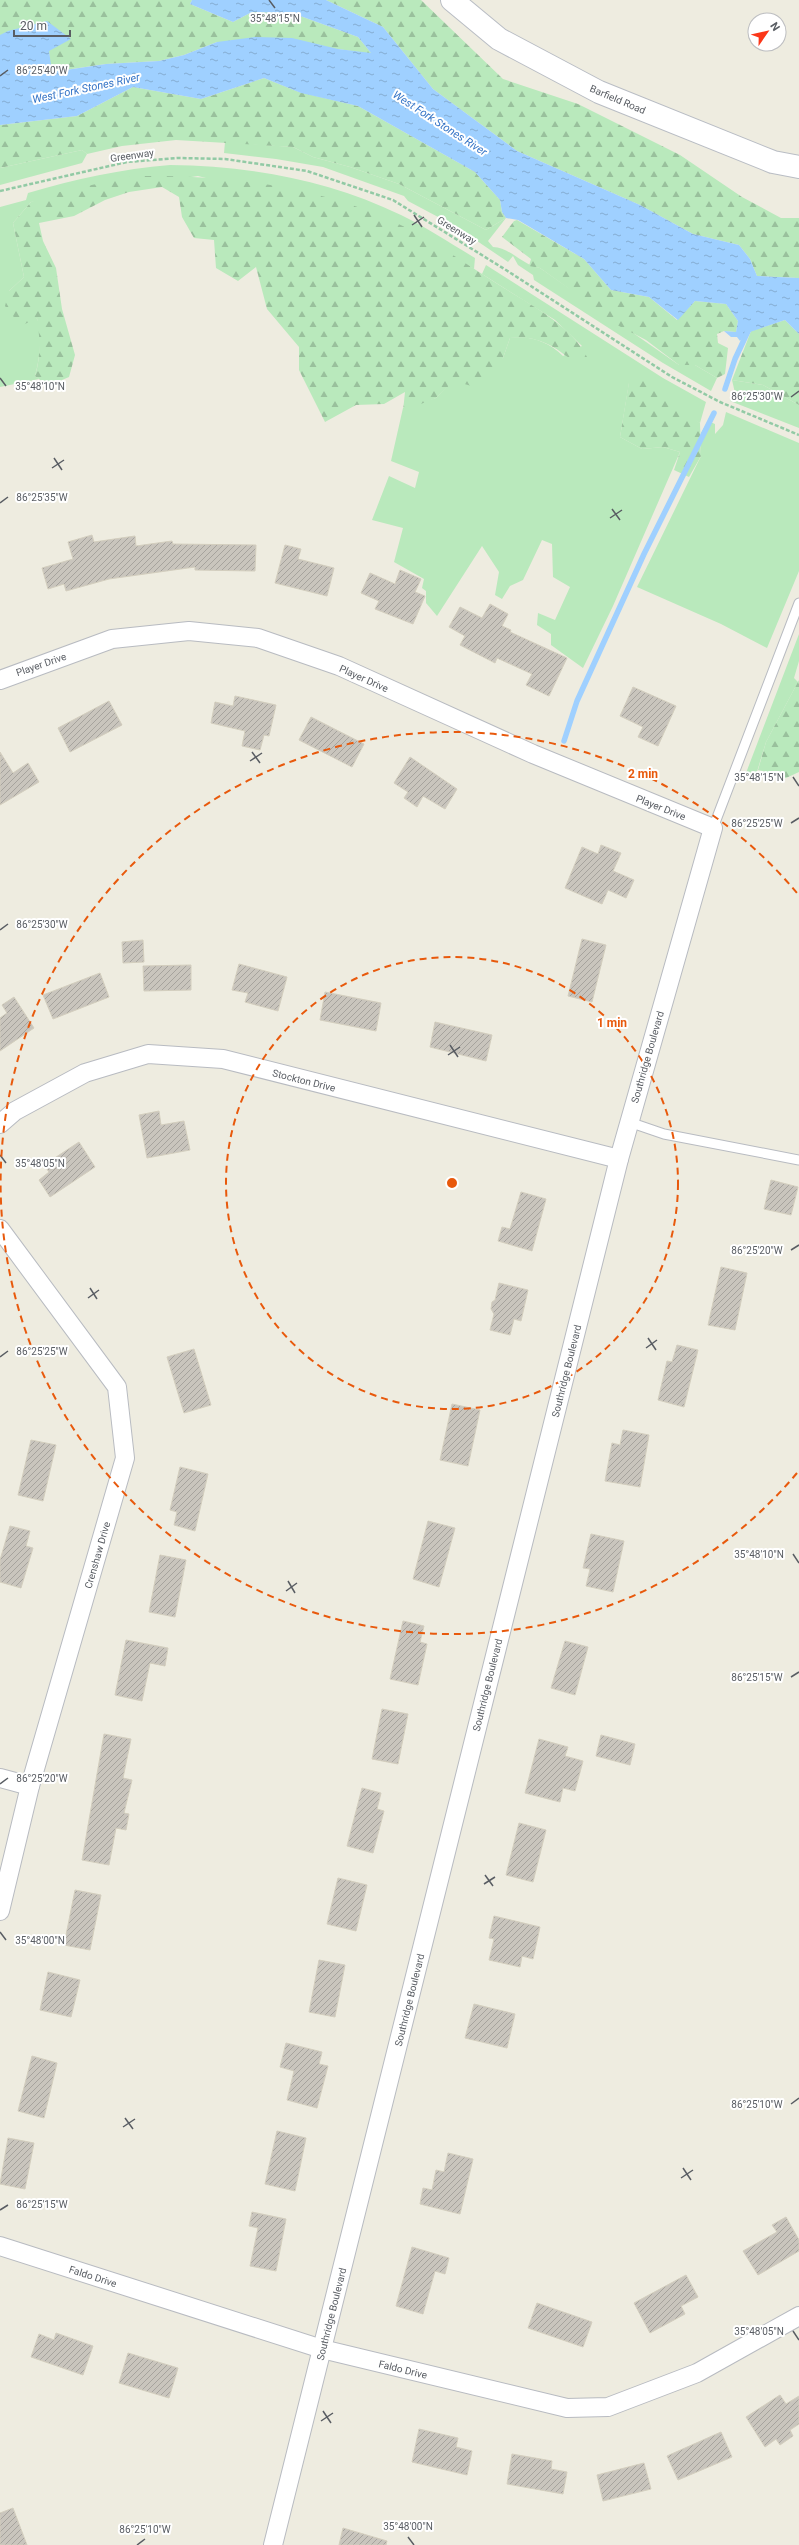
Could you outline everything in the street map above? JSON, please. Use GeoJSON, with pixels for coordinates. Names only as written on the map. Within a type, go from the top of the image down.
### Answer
{"type":"FeatureCollection","features":[{"type":"Feature","properties":{"kind":"street","name":"Barfield Road"},"geometry":{"type":"LineString","coordinates":[[452,0],[499,39],[599,92],[773,162],[799,168]]}},
{"type":"Feature","properties":{"kind":"street","name":"Player Drive"},"geometry":{"type":"LineString","coordinates":[[0,680],[112,639],[188,631],[258,638],[339,666],[533,754],[713,828]]}},
{"type":"Feature","properties":{"kind":"street","name":"Southridge Boulevard"},"geometry":{"type":"LineString","coordinates":[[273,2545],[619,1159],[713,828]]}},
{"type":"Feature","properties":{"kind":"street","name":"Stockton Drive"},"geometry":{"type":"LineString","coordinates":[[0,1124],[15,1111],[85,1073],[148,1054],[223,1059],[619,1159]]}},
{"type":"Feature","properties":{"kind":"street","name":"Crenshaw Drive"},"geometry":{"type":"LineString","coordinates":[[0,1229],[117,1387],[125,1458],[30,1786],[0,1911]]}},
{"type":"Feature","properties":{"kind":"street"},"geometry":{"type":"LineString","coordinates":[[0,1778],[30,1786]]}},
{"type":"Feature","properties":{"kind":"street","name":"Faldo Drive"},"geometry":{"type":"LineString","coordinates":[[0,2246],[322,2349],[567,2408],[608,2408],[698,2373],[799,2316]]}},
{"type":"Feature","properties":{"kind":"lane"},"geometry":{"type":"LineString","coordinates":[[713,828],[799,603]]}},
{"type":"Feature","properties":{"kind":"lane"},"geometry":{"type":"LineString","coordinates":[[629,1122],[664,1134],[799,1160]]}},
{"type":"Feature","properties":{"kind":"path","name":"Greenway"},"geometry":{"type":"LineString","coordinates":[[0,191],[127,162],[177,158],[225,159],[307,171],[393,200],[506,270],[672,377],[720,402],[799,435]]}},
{"type":"Feature","properties":{"kind":"green space"},"geometry":{"type":"Polygon","coordinates":[[[0,0],[192,0],[190,4],[233,22],[252,12],[292,13],[358,37],[372,54],[338,49],[217,42],[184,55],[159,61],[106,64],[51,72],[49,51],[0,35],[0,0]]]}},
{"type":"Feature","properties":{"kind":"green space"},"geometry":{"type":"Polygon","coordinates":[[[326,0],[421,0],[503,79],[578,104],[680,155],[742,197],[781,218],[799,218],[799,278],[757,276],[750,259],[739,245],[693,234],[640,205],[517,151],[433,89],[383,27],[326,0]]]}},
{"type":"Feature","properties":{"kind":"green space"},"geometry":{"type":"Polygon","coordinates":[[[264,78],[299,92],[358,106],[475,172],[500,200],[502,212],[506,218],[486,230],[399,184],[350,167],[313,157],[293,147],[176,140],[122,146],[87,154],[82,150],[0,168],[0,125],[77,116],[133,87],[201,99],[264,78]]]}},
{"type":"Feature","properties":{"kind":"green space"},"geometry":{"type":"Polygon","coordinates":[[[225,142],[293,147],[313,157],[350,167],[399,184],[486,230],[506,218],[488,241],[493,247],[505,250],[528,264],[540,268],[679,365],[695,365],[717,378],[711,391],[663,363],[534,280],[533,275],[518,265],[513,256],[508,262],[455,226],[408,201],[404,196],[323,167],[276,159],[224,153],[225,142]]]}},
{"type":"Feature","properties":{"kind":"green space"},"geometry":{"type":"Polygon","coordinates":[[[82,150],[87,154],[82,163],[0,185],[0,168],[82,150]]]}},
{"type":"Feature","properties":{"kind":"green space"},"geometry":{"type":"Polygon","coordinates":[[[170,165],[230,168],[259,172],[317,184],[345,193],[401,215],[438,235],[475,258],[474,269],[410,230],[198,176],[31,202],[13,223],[24,277],[9,291],[31,310],[36,317],[40,330],[40,346],[35,376],[39,379],[0,387],[0,207],[26,200],[28,193],[63,183],[116,172],[170,165]]]}},
{"type":"Feature","properties":{"kind":"green space"},"geometry":{"type":"Polygon","coordinates":[[[133,176],[204,178],[274,186],[343,202],[376,214],[409,229],[433,243],[538,309],[562,326],[581,346],[587,357],[571,359],[548,344],[538,340],[516,337],[510,338],[503,358],[482,389],[454,381],[436,398],[403,411],[405,392],[384,404],[356,405],[325,422],[299,370],[299,347],[267,309],[256,267],[238,281],[216,268],[214,240],[194,238],[182,217],[179,197],[162,187],[129,192],[105,200],[74,216],[39,223],[43,241],[56,268],[62,309],[75,355],[69,377],[48,386],[35,376],[39,347],[37,318],[21,326],[5,306],[9,291],[24,277],[13,223],[31,202],[55,193],[133,176]]]}},
{"type":"Feature","properties":{"kind":"green space"},"geometry":{"type":"Polygon","coordinates":[[[517,220],[584,259],[611,290],[649,297],[677,320],[695,301],[726,304],[738,321],[736,332],[724,331],[717,334],[718,343],[728,348],[725,374],[717,378],[695,365],[679,365],[646,340],[596,314],[568,288],[540,268],[529,266],[531,259],[502,237],[514,221],[517,220]]]}},
{"type":"Feature","properties":{"kind":"green space"},"geometry":{"type":"Polygon","coordinates":[[[486,265],[663,378],[706,402],[700,423],[629,383],[620,437],[642,449],[663,447],[680,452],[613,606],[583,668],[551,645],[551,634],[537,625],[538,613],[555,620],[570,587],[553,577],[552,544],[542,540],[523,580],[510,586],[502,599],[495,595],[499,572],[482,546],[437,616],[426,603],[426,591],[422,588],[424,579],[394,562],[403,528],[372,520],[389,476],[415,488],[419,472],[391,461],[403,408],[436,398],[454,380],[503,358],[510,338],[517,337],[532,339],[545,343],[563,356],[582,346],[555,320],[482,274],[486,265]]]}},
{"type":"Feature","properties":{"kind":"green space"},"geometry":{"type":"Polygon","coordinates":[[[785,320],[799,334],[799,405],[763,385],[732,380],[751,331],[785,320]]]}},
{"type":"Feature","properties":{"kind":"green space"},"geometry":{"type":"Polygon","coordinates":[[[640,378],[700,423],[701,456],[689,477],[674,470],[680,452],[663,447],[642,449],[620,437],[629,382],[640,378]]]}},
{"type":"Feature","properties":{"kind":"green space"},"geometry":{"type":"Polygon","coordinates":[[[732,380],[763,385],[799,405],[799,428],[730,401],[735,393],[732,380]]]}},
{"type":"Feature","properties":{"kind":"green space"},"geometry":{"type":"Polygon","coordinates":[[[726,412],[799,443],[799,571],[767,648],[721,624],[637,587],[701,456],[701,433],[708,421],[715,424],[715,434],[723,425],[726,412]]]}},
{"type":"Feature","properties":{"kind":"green space"},"geometry":{"type":"Polygon","coordinates":[[[799,634],[799,661],[794,678],[798,682],[766,742],[756,775],[746,773],[799,634]]]}},
{"type":"Feature","properties":{"kind":"green space"},"geometry":{"type":"Polygon","coordinates":[[[799,680],[799,772],[786,778],[772,778],[767,772],[758,770],[766,742],[799,680]]]}},
{"type":"Feature","properties":{"kind":"water","name":"West Fork Stones River"},"geometry":{"type":"Polygon","coordinates":[[[192,0],[326,0],[383,27],[433,89],[517,151],[640,205],[693,234],[739,245],[750,259],[757,276],[799,278],[799,334],[785,320],[747,333],[740,341],[737,337],[731,337],[724,331],[736,332],[738,321],[726,304],[695,301],[678,320],[649,297],[611,290],[584,259],[518,220],[506,218],[502,212],[500,200],[475,172],[358,106],[301,93],[264,78],[201,99],[133,87],[77,116],[0,125],[0,35],[8,31],[47,21],[71,39],[49,51],[52,72],[106,64],[159,61],[184,55],[217,42],[255,37],[292,38],[338,49],[371,53],[358,37],[292,13],[252,12],[233,22],[190,4],[192,0]]]}},
{"type":"Feature","properties":{"kind":"building"},"geometry":{"type":"Polygon","coordinates":[[[92,535],[94,542],[135,536],[136,546],[172,541],[173,544],[256,545],[255,571],[195,570],[195,567],[109,579],[66,591],[64,584],[48,589],[42,568],[73,559],[68,542],[92,535]]]}},
{"type":"Feature","properties":{"kind":"building"},"geometry":{"type":"Polygon","coordinates":[[[285,545],[301,549],[298,559],[334,568],[327,596],[275,583],[285,545]]]}},
{"type":"Feature","properties":{"kind":"building"},"geometry":{"type":"Polygon","coordinates":[[[400,570],[421,579],[415,592],[425,596],[413,624],[375,609],[379,601],[361,593],[370,573],[395,584],[400,570]]]}},
{"type":"Feature","properties":{"kind":"building"},"geometry":{"type":"Polygon","coordinates":[[[490,604],[508,614],[502,626],[511,630],[510,632],[567,658],[549,696],[526,685],[532,674],[497,658],[495,663],[460,645],[465,636],[449,627],[460,607],[482,618],[490,604]]]}},
{"type":"Feature","properties":{"kind":"building"},"geometry":{"type":"Polygon","coordinates":[[[633,687],[676,706],[658,746],[638,737],[643,727],[620,716],[633,687]]]}},
{"type":"Feature","properties":{"kind":"building"},"geometry":{"type":"Polygon","coordinates":[[[235,696],[276,705],[269,736],[264,735],[260,750],[242,746],[245,731],[211,723],[215,702],[233,706],[235,696]]]}},
{"type":"Feature","properties":{"kind":"building"},"geometry":{"type":"Polygon","coordinates":[[[109,701],[122,725],[70,752],[58,728],[109,701]]]}},
{"type":"Feature","properties":{"kind":"building"},"geometry":{"type":"Polygon","coordinates":[[[311,717],[364,744],[352,767],[299,740],[311,717]]]}},
{"type":"Feature","properties":{"kind":"building"},"geometry":{"type":"Polygon","coordinates":[[[0,752],[13,773],[28,763],[39,782],[0,805],[0,752]]]}},
{"type":"Feature","properties":{"kind":"building"},"geometry":{"type":"Polygon","coordinates":[[[410,757],[457,789],[445,809],[423,796],[417,807],[404,798],[408,792],[394,783],[410,757]]]}},
{"type":"Feature","properties":{"kind":"building"},"geometry":{"type":"Polygon","coordinates":[[[601,845],[621,853],[613,871],[634,880],[626,898],[608,890],[602,904],[565,888],[582,847],[598,854],[601,845]]]}},
{"type":"Feature","properties":{"kind":"building"},"geometry":{"type":"Polygon","coordinates":[[[582,939],[606,945],[592,1002],[568,996],[582,939]]]}},
{"type":"Feature","properties":{"kind":"building"},"geometry":{"type":"Polygon","coordinates":[[[143,940],[144,962],[123,963],[122,942],[143,940]]]}},
{"type":"Feature","properties":{"kind":"building"},"geometry":{"type":"Polygon","coordinates":[[[239,964],[287,977],[278,1011],[245,1002],[248,993],[232,990],[239,964]]]}},
{"type":"Feature","properties":{"kind":"building"},"geometry":{"type":"Polygon","coordinates":[[[191,965],[191,990],[144,991],[143,966],[191,965]]]}},
{"type":"Feature","properties":{"kind":"building"},"geometry":{"type":"Polygon","coordinates":[[[100,973],[109,997],[53,1019],[43,995],[100,973]]]}},
{"type":"Feature","properties":{"kind":"building"},"geometry":{"type":"Polygon","coordinates":[[[325,992],[381,1003],[376,1031],[320,1020],[325,992]]]}},
{"type":"Feature","properties":{"kind":"building"},"geometry":{"type":"Polygon","coordinates":[[[14,997],[34,1028],[0,1051],[0,1018],[7,1013],[2,1005],[14,997]]]}},
{"type":"Feature","properties":{"kind":"building"},"geometry":{"type":"Polygon","coordinates":[[[435,1022],[492,1035],[486,1061],[430,1047],[435,1022]]]}},
{"type":"Feature","properties":{"kind":"building"},"geometry":{"type":"Polygon","coordinates":[[[159,1111],[161,1125],[184,1121],[190,1150],[147,1158],[139,1115],[159,1111]]]}},
{"type":"Feature","properties":{"kind":"building"},"geometry":{"type":"Polygon","coordinates":[[[79,1142],[95,1167],[50,1197],[39,1180],[49,1172],[44,1165],[79,1142]]]}},
{"type":"Feature","properties":{"kind":"building"},"geometry":{"type":"Polygon","coordinates":[[[771,1180],[798,1187],[791,1215],[764,1209],[771,1180]]]}},
{"type":"Feature","properties":{"kind":"building"},"geometry":{"type":"Polygon","coordinates":[[[521,1192],[546,1199],[532,1251],[498,1241],[502,1227],[510,1229],[521,1192]]]}},
{"type":"Feature","properties":{"kind":"building"},"geometry":{"type":"Polygon","coordinates":[[[721,1267],[747,1273],[735,1330],[708,1325],[721,1267]]]}},
{"type":"Feature","properties":{"kind":"building"},"geometry":{"type":"Polygon","coordinates":[[[499,1283],[528,1290],[521,1321],[514,1319],[510,1335],[490,1330],[494,1314],[491,1309],[492,1302],[495,1300],[499,1283]]]}},
{"type":"Feature","properties":{"kind":"building"},"geometry":{"type":"Polygon","coordinates":[[[677,1345],[698,1350],[684,1407],[658,1400],[667,1361],[672,1362],[677,1345]]]}},
{"type":"Feature","properties":{"kind":"building"},"geometry":{"type":"Polygon","coordinates":[[[194,1349],[211,1405],[184,1413],[167,1357],[194,1349]]]}},
{"type":"Feature","properties":{"kind":"building"},"geometry":{"type":"Polygon","coordinates":[[[452,1404],[480,1410],[468,1466],[440,1460],[452,1404]]]}},
{"type":"Feature","properties":{"kind":"building"},"geometry":{"type":"Polygon","coordinates":[[[623,1430],[649,1435],[640,1487],[605,1481],[612,1443],[620,1445],[623,1430]]]}},
{"type":"Feature","properties":{"kind":"building"},"geometry":{"type":"Polygon","coordinates":[[[31,1440],[56,1445],[43,1501],[18,1495],[31,1440]]]}},
{"type":"Feature","properties":{"kind":"building"},"geometry":{"type":"Polygon","coordinates":[[[180,1467],[208,1474],[195,1531],[174,1525],[177,1512],[170,1510],[180,1467]]]}},
{"type":"Feature","properties":{"kind":"building"},"geometry":{"type":"Polygon","coordinates":[[[428,1521],[455,1528],[439,1587],[413,1579],[428,1521]]]}},
{"type":"Feature","properties":{"kind":"building"},"geometry":{"type":"Polygon","coordinates":[[[10,1526],[30,1531],[26,1546],[33,1548],[21,1588],[0,1582],[0,1560],[10,1526]]]}},
{"type":"Feature","properties":{"kind":"building"},"geometry":{"type":"Polygon","coordinates":[[[591,1534],[624,1541],[613,1592],[586,1586],[590,1569],[583,1568],[591,1534]]]}},
{"type":"Feature","properties":{"kind":"building"},"geometry":{"type":"Polygon","coordinates":[[[160,1555],[186,1560],[175,1617],[149,1612],[160,1555]]]}},
{"type":"Feature","properties":{"kind":"building"},"geometry":{"type":"Polygon","coordinates":[[[403,1621],[424,1626],[420,1642],[427,1644],[418,1685],[390,1679],[403,1621]]]}},
{"type":"Feature","properties":{"kind":"building"},"geometry":{"type":"Polygon","coordinates":[[[126,1640],[168,1648],[165,1666],[150,1663],[142,1701],[115,1695],[126,1640]]]}},
{"type":"Feature","properties":{"kind":"building"},"geometry":{"type":"Polygon","coordinates":[[[565,1641],[588,1647],[575,1695],[551,1688],[565,1641]]]}},
{"type":"Feature","properties":{"kind":"building"},"geometry":{"type":"Polygon","coordinates":[[[382,1709],[408,1714],[398,1764],[372,1759],[382,1709]]]}},
{"type":"Feature","properties":{"kind":"building"},"geometry":{"type":"Polygon","coordinates":[[[104,1734],[131,1739],[123,1778],[132,1780],[124,1813],[129,1814],[126,1830],[116,1828],[109,1865],[82,1860],[104,1734]]]}},
{"type":"Feature","properties":{"kind":"building"},"geometry":{"type":"Polygon","coordinates":[[[601,1735],[635,1744],[630,1765],[596,1756],[601,1735]]]}},
{"type":"Feature","properties":{"kind":"building"},"geometry":{"type":"Polygon","coordinates":[[[539,1739],[568,1747],[565,1756],[583,1761],[575,1791],[563,1788],[560,1802],[525,1793],[539,1739]]]}},
{"type":"Feature","properties":{"kind":"building"},"geometry":{"type":"Polygon","coordinates":[[[362,1788],[381,1793],[377,1809],[384,1811],[373,1853],[347,1846],[362,1788]]]}},
{"type":"Feature","properties":{"kind":"building"},"geometry":{"type":"Polygon","coordinates":[[[519,1823],[546,1830],[533,1882],[506,1875],[519,1823]]]}},
{"type":"Feature","properties":{"kind":"building"},"geometry":{"type":"Polygon","coordinates":[[[338,1878],[367,1885],[356,1931],[327,1924],[338,1878]]]}},
{"type":"Feature","properties":{"kind":"building"},"geometry":{"type":"Polygon","coordinates":[[[75,1890],[101,1895],[90,1950],[64,1945],[75,1890]]]}},
{"type":"Feature","properties":{"kind":"building"},"geometry":{"type":"Polygon","coordinates":[[[494,1916],[540,1927],[533,1959],[522,1956],[520,1967],[489,1960],[494,1939],[489,1938],[494,1916]]]}},
{"type":"Feature","properties":{"kind":"building"},"geometry":{"type":"Polygon","coordinates":[[[319,1960],[345,1965],[335,2017],[309,2012],[319,1960]]]}},
{"type":"Feature","properties":{"kind":"building"},"geometry":{"type":"Polygon","coordinates":[[[48,1972],[80,1980],[71,2017],[40,2010],[48,1972]]]}},
{"type":"Feature","properties":{"kind":"building"},"geometry":{"type":"Polygon","coordinates":[[[474,2004],[515,2014],[507,2048],[465,2038],[474,2004]]]}},
{"type":"Feature","properties":{"kind":"building"},"geometry":{"type":"Polygon","coordinates":[[[286,2043],[322,2052],[319,2064],[328,2066],[317,2108],[287,2100],[294,2071],[280,2067],[286,2043]]]}},
{"type":"Feature","properties":{"kind":"building"},"geometry":{"type":"Polygon","coordinates":[[[32,2056],[57,2063],[44,2118],[18,2111],[32,2056]]]}},
{"type":"Feature","properties":{"kind":"building"},"geometry":{"type":"Polygon","coordinates":[[[277,2131],[306,2138],[295,2191],[265,2184],[277,2131]]]}},
{"type":"Feature","properties":{"kind":"building"},"geometry":{"type":"Polygon","coordinates":[[[8,2138],[34,2143],[25,2189],[0,2184],[8,2138]]]}},
{"type":"Feature","properties":{"kind":"building"},"geometry":{"type":"Polygon","coordinates":[[[448,2153],[473,2159],[460,2214],[420,2204],[423,2188],[432,2190],[436,2170],[444,2172],[448,2153]]]}},
{"type":"Feature","properties":{"kind":"building"},"geometry":{"type":"Polygon","coordinates":[[[252,2212],[286,2219],[276,2271],[250,2266],[258,2228],[249,2226],[252,2212]]]}},
{"type":"Feature","properties":{"kind":"building"},"geometry":{"type":"Polygon","coordinates":[[[786,2217],[799,2240],[799,2251],[758,2275],[743,2251],[777,2232],[772,2225],[786,2217]]]}},
{"type":"Feature","properties":{"kind":"building"},"geometry":{"type":"Polygon","coordinates":[[[412,2247],[449,2258],[445,2274],[435,2271],[423,2314],[396,2306],[412,2247]]]}},
{"type":"Feature","properties":{"kind":"building"},"geometry":{"type":"Polygon","coordinates":[[[686,2275],[698,2297],[681,2306],[685,2314],[650,2333],[634,2303],[686,2275]]]}},
{"type":"Feature","properties":{"kind":"building"},"geometry":{"type":"Polygon","coordinates":[[[537,2303],[592,2322],[583,2347],[528,2328],[537,2303]]]}},
{"type":"Feature","properties":{"kind":"building"},"geometry":{"type":"Polygon","coordinates":[[[56,2333],[93,2346],[83,2375],[31,2357],[39,2334],[54,2340],[56,2333]]]}},
{"type":"Feature","properties":{"kind":"building"},"geometry":{"type":"Polygon","coordinates":[[[128,2353],[178,2368],[169,2398],[119,2383],[128,2353]]]}},
{"type":"Feature","properties":{"kind":"building"},"geometry":{"type":"Polygon","coordinates":[[[780,2395],[786,2404],[799,2396],[799,2424],[790,2430],[793,2436],[780,2445],[776,2439],[765,2447],[746,2417],[780,2395]]]}},
{"type":"Feature","properties":{"kind":"building"},"geometry":{"type":"Polygon","coordinates":[[[419,2429],[458,2438],[456,2447],[472,2451],[467,2475],[412,2462],[419,2429]]]}},
{"type":"Feature","properties":{"kind":"building"},"geometry":{"type":"Polygon","coordinates":[[[721,2432],[732,2457],[678,2480],[667,2456],[721,2432]]]}},
{"type":"Feature","properties":{"kind":"building"},"geometry":{"type":"Polygon","coordinates":[[[512,2454],[552,2461],[551,2469],[567,2472],[563,2494],[507,2484],[512,2454]]]}},
{"type":"Feature","properties":{"kind":"building"},"geometry":{"type":"Polygon","coordinates":[[[644,2463],[651,2489],[603,2501],[597,2475],[644,2463]]]}},
{"type":"Feature","properties":{"kind":"building"},"geometry":{"type":"Polygon","coordinates":[[[13,2508],[27,2545],[0,2545],[0,2513],[13,2508]]]}},
{"type":"Feature","properties":{"kind":"building"},"geometry":{"type":"Polygon","coordinates":[[[343,2528],[387,2541],[386,2545],[339,2545],[343,2528]]]}},
{"type":"Feature","properties":{"kind":"waterway"},"geometry":{"type":"LineString","coordinates":[[725,389],[735,359],[750,327]]}},
{"type":"Feature","properties":{"kind":"waterway"},"geometry":{"type":"LineString","coordinates":[[564,741],[577,701],[644,554],[714,413]]}}]}
